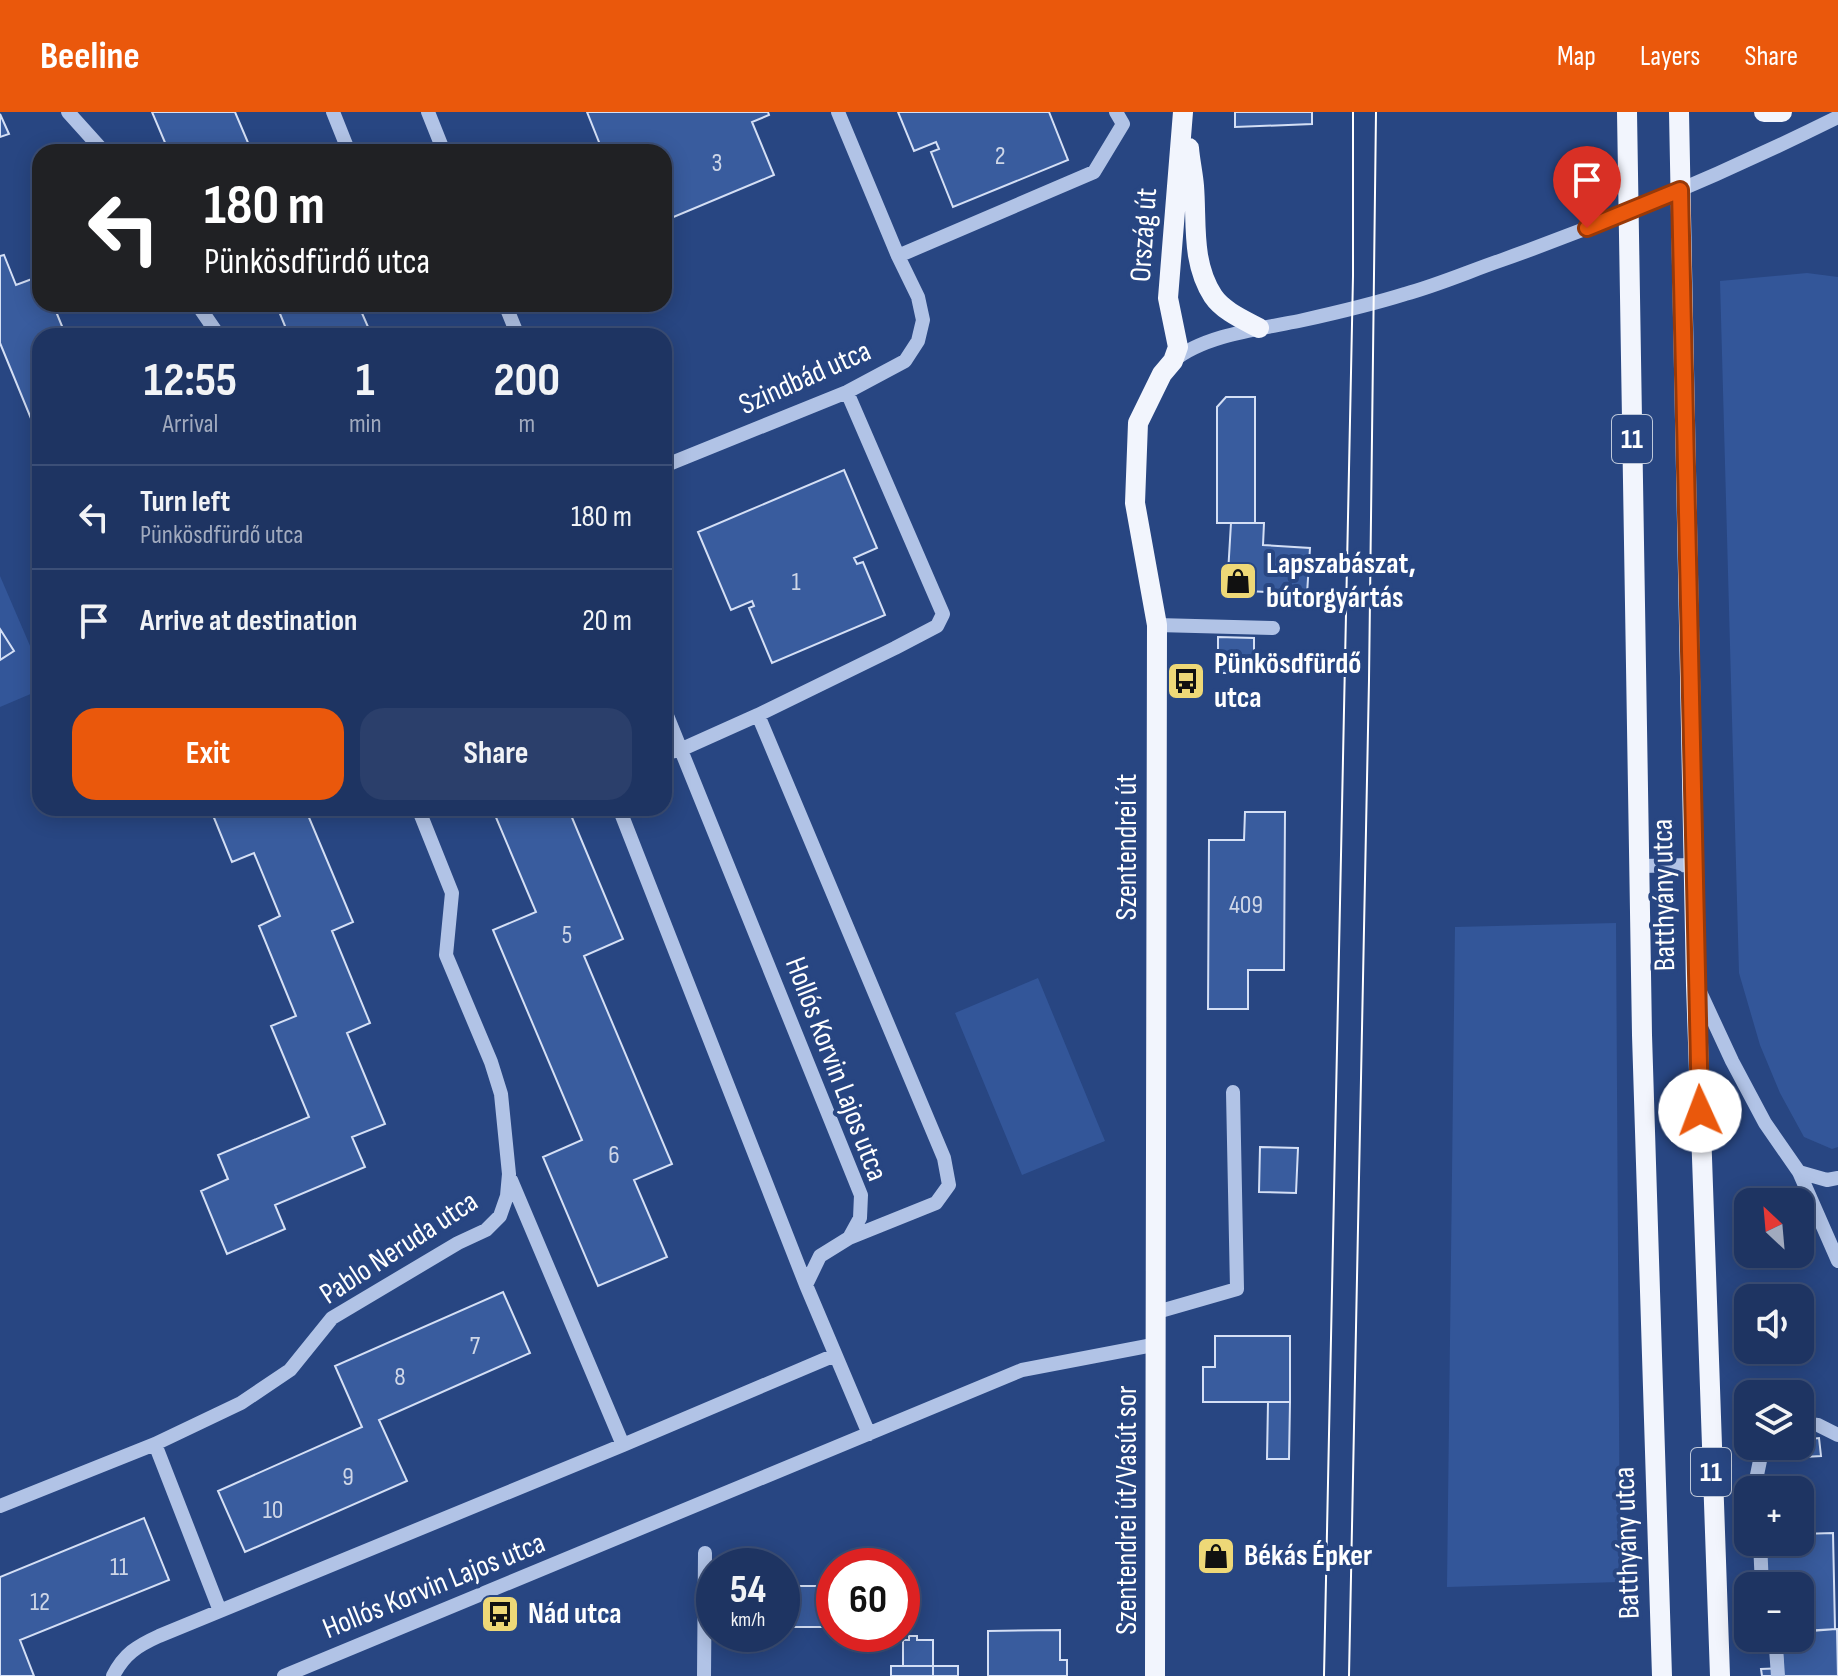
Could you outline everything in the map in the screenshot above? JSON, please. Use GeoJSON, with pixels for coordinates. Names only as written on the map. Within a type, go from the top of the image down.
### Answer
{"type":"FeatureCollection","features":[{"type":"Feature","properties":{"kind":"main road"},"geometry":{"type":"LineString","coordinates":[[1183,112],[1194,184],[1196,254],[1203,276],[1214,297],[1226,309],[1259,328]]}},
{"type":"Feature","properties":{"kind":"main road","name":"Ország út"},"geometry":{"type":"LineString","coordinates":[[1173,361],[1178,341],[1168,298],[1183,112]]}},
{"type":"Feature","properties":{"kind":"main road","name":"Batthyány utca"},"geometry":{"type":"LineString","coordinates":[[1627,112],[1643,1050],[1662,1676]]}},
{"type":"Feature","properties":{"kind":"main road","name":"Batthyány utca"},"geometry":{"type":"LineString","coordinates":[[1679,112],[1696,985],[1720,1676]]}},
{"type":"Feature","properties":{"kind":"main road"},"geometry":{"type":"LineString","coordinates":[[1764,112],[1782,112]]}},
{"type":"Feature","properties":{"kind":"main road","name":"Szentendrei út"},"geometry":{"type":"LineString","coordinates":[[1158,1344],[1157,625],[1135,503],[1138,423],[1162,374],[1173,361]]}},
{"type":"Feature","properties":{"kind":"main road","name":"Szentendrei út/Vasút sor"},"geometry":{"type":"LineString","coordinates":[[1155,1676],[1158,1344]]}},
{"type":"Feature","properties":{"kind":"street"},"geometry":{"type":"LineString","coordinates":[[68,112],[97,144]]}},
{"type":"Feature","properties":{"kind":"street"},"geometry":{"type":"LineString","coordinates":[[333,112],[346,144]]}},
{"type":"Feature","properties":{"kind":"street"},"geometry":{"type":"LineString","coordinates":[[429,112],[441,144]]}},
{"type":"Feature","properties":{"kind":"street","name":"Szindbád utca"},"geometry":{"type":"LineString","coordinates":[[672,463],[847,392],[905,361],[918,341],[923,320],[918,297],[838,112]]}},
{"type":"Feature","properties":{"kind":"street"},"geometry":{"type":"LineString","coordinates":[[898,256],[1094,172],[1123,124],[1116,112]]}},
{"type":"Feature","properties":{"kind":"street"},"geometry":{"type":"LineString","coordinates":[[1173,361],[1193,348],[1259,328],[1407,294],[1627,213],[1743,164],[1838,117]]}},
{"type":"Feature","properties":{"kind":"street"},"geometry":{"type":"LineString","coordinates":[[672,752],[758,715],[937,626],[943,614],[847,392]]}},
{"type":"Feature","properties":{"kind":"street"},"geometry":{"type":"LineString","coordinates":[[1157,625],[1273,628]]}},
{"type":"Feature","properties":{"kind":"street"},"geometry":{"type":"LineString","coordinates":[[758,715],[944,1158],[949,1185],[936,1203],[849,1238],[820,1256],[806,1285]]}},
{"type":"Feature","properties":{"kind":"street","name":"Hollós Korvin Lajos utca"},"geometry":{"type":"LineString","coordinates":[[672,729],[861,1195],[860,1218],[849,1238]]}},
{"type":"Feature","properties":{"kind":"street","name":"Pablo Neruda utca"},"geometry":{"type":"LineString","coordinates":[[0,1506],[155,1444],[241,1403],[290,1370],[332,1318],[458,1243],[486,1230],[500,1216],[507,1196],[509,1174],[501,1094],[491,1062],[446,955],[452,893],[421,816]]}},
{"type":"Feature","properties":{"kind":"street"},"geometry":{"type":"LineString","coordinates":[[622,816],[806,1285],[869,1434]]}},
{"type":"Feature","properties":{"kind":"street"},"geometry":{"type":"LineString","coordinates":[[1640,866],[1694,865]]}},
{"type":"Feature","properties":{"kind":"street"},"geometry":{"type":"LineString","coordinates":[[1696,985],[1765,1123],[1799,1172],[1838,1261]]}},
{"type":"Feature","properties":{"kind":"street"},"geometry":{"type":"LineString","coordinates":[[1157,1312],[1237,1289],[1233,1092]]}},
{"type":"Feature","properties":{"kind":"street"},"geometry":{"type":"LineString","coordinates":[[1799,1172],[1827,1180],[1838,1178]]}},
{"type":"Feature","properties":{"kind":"street"},"geometry":{"type":"LineString","coordinates":[[509,1174],[623,1445]]}},
{"type":"Feature","properties":{"kind":"street","name":"Hollós Korvin Lajos utca"},"geometry":{"type":"LineString","coordinates":[[284,1676],[1022,1370],[1158,1344]]}},
{"type":"Feature","properties":{"kind":"street"},"geometry":{"type":"LineString","coordinates":[[113,1676],[120,1662],[135,1647],[835,1355]]}},
{"type":"Feature","properties":{"kind":"street"},"geometry":{"type":"LineString","coordinates":[[1814,1425],[1838,1435]]}},
{"type":"Feature","properties":{"kind":"street"},"geometry":{"type":"LineString","coordinates":[[155,1444],[220,1611]]}},
{"type":"Feature","properties":{"kind":"street"},"geometry":{"type":"LineString","coordinates":[[704,1652],[704,1676]]}},
{"type":"Feature","properties":{"kind":"street"},"geometry":{"type":"LineString","coordinates":[[1776,1652],[1778,1676]]}},
{"type":"Feature","properties":{"kind":"shaded area"},"geometry":{"type":"Polygon","coordinates":[[[1807,273],[1838,277],[1838,1147],[1832,1149],[1804,1137],[1780,1093],[1760,1045],[1739,973],[1720,281],[1807,273]]]}},
{"type":"Feature","properties":{"kind":"shaded area"},"geometry":{"type":"Polygon","coordinates":[[[0,576],[32,650],[32,693],[0,707],[0,576]]]}},
{"type":"Feature","properties":{"kind":"shaded area"},"geometry":{"type":"Polygon","coordinates":[[[1616,923],[1620,1582],[1447,1587],[1455,927],[1616,923]]]}},
{"type":"Feature","properties":{"kind":"shaded area"},"geometry":{"type":"Polygon","coordinates":[[[1038,978],[1105,1141],[1022,1175],[955,1013],[1038,978]]]}},
{"type":"Feature","properties":{"kind":"building"},"geometry":{"type":"Polygon","coordinates":[[[152,112],[235,112],[249,144],[166,144],[152,112]]]}},
{"type":"Feature","properties":{"kind":"building"},"geometry":{"type":"Polygon","coordinates":[[[587,112],[768,112],[769,115],[752,122],[774,175],[672,218],[672,144],[600,144],[587,112]]]}},
{"type":"Feature","properties":{"kind":"building"},"geometry":{"type":"Polygon","coordinates":[[[898,112],[1049,112],[1068,160],[953,207],[931,152],[939,149],[936,142],[914,151],[898,112]]]}},
{"type":"Feature","properties":{"kind":"building"},"geometry":{"type":"Polygon","coordinates":[[[1235,112],[1312,112],[1312,124],[1235,127],[1235,112]]]}},
{"type":"Feature","properties":{"kind":"building"},"geometry":{"type":"Polygon","coordinates":[[[0,114],[9,134],[0,137],[0,114]]]}},
{"type":"Feature","properties":{"kind":"building"},"geometry":{"type":"Polygon","coordinates":[[[4,255],[16,285],[32,279],[32,312],[56,312],[63,328],[32,328],[32,421],[0,343],[0,256],[4,255]]]}},
{"type":"Feature","properties":{"kind":"building"},"geometry":{"type":"Polygon","coordinates":[[[279,312],[362,312],[368,328],[286,328],[279,312]]]}},
{"type":"Feature","properties":{"kind":"building"},"geometry":{"type":"Polygon","coordinates":[[[1226,397],[1255,397],[1255,523],[1217,523],[1217,407],[1226,397]]]}},
{"type":"Feature","properties":{"kind":"building"},"geometry":{"type":"Polygon","coordinates":[[[844,470],[877,548],[854,558],[857,564],[863,562],[885,615],[772,663],[749,608],[754,606],[752,601],[731,610],[698,532],[844,470]]]}},
{"type":"Feature","properties":{"kind":"building"},"geometry":{"type":"Polygon","coordinates":[[[1231,523],[1264,523],[1263,545],[1310,548],[1307,594],[1227,590],[1231,523]]]}},
{"type":"Feature","properties":{"kind":"building"},"geometry":{"type":"Polygon","coordinates":[[[0,629],[14,651],[0,660],[0,629]]]}},
{"type":"Feature","properties":{"kind":"building"},"geometry":{"type":"Polygon","coordinates":[[[1218,637],[1254,638],[1254,673],[1218,673],[1218,637]]]}},
{"type":"Feature","properties":{"kind":"building"},"geometry":{"type":"Polygon","coordinates":[[[1245,812],[1285,812],[1284,970],[1248,970],[1248,1009],[1208,1009],[1209,840],[1244,840],[1245,812]]]}},
{"type":"Feature","properties":{"kind":"building"},"geometry":{"type":"Polygon","coordinates":[[[213,816],[308,816],[353,922],[332,931],[370,1023],[347,1033],[385,1124],[352,1137],[365,1167],[275,1205],[285,1229],[227,1254],[201,1191],[228,1179],[218,1155],[309,1117],[271,1026],[296,1016],[259,926],[280,916],[254,853],[232,862],[213,816]]]}},
{"type":"Feature","properties":{"kind":"building"},"geometry":{"type":"Polygon","coordinates":[[[495,816],[571,816],[623,939],[584,956],[672,1164],[634,1180],[667,1257],[598,1286],[543,1157],[582,1140],[493,930],[536,912],[495,816]]]}},
{"type":"Feature","properties":{"kind":"building"},"geometry":{"type":"Polygon","coordinates":[[[1260,1147],[1298,1148],[1296,1193],[1259,1192],[1260,1147]]]}},
{"type":"Feature","properties":{"kind":"building"},"geometry":{"type":"Polygon","coordinates":[[[503,1292],[530,1353],[379,1420],[407,1481],[245,1552],[218,1491],[362,1427],[335,1366],[503,1292]]]}},
{"type":"Feature","properties":{"kind":"building"},"geometry":{"type":"Polygon","coordinates":[[[1215,1336],[1290,1336],[1290,1402],[1203,1402],[1203,1367],[1215,1367],[1215,1336]]]}},
{"type":"Feature","properties":{"kind":"building"},"geometry":{"type":"Polygon","coordinates":[[[1268,1402],[1290,1402],[1289,1459],[1267,1459],[1268,1402]]]}},
{"type":"Feature","properties":{"kind":"building"},"geometry":{"type":"Polygon","coordinates":[[[1819,1438],[1821,1456],[1814,1456],[1814,1439],[1819,1438]]]}},
{"type":"Feature","properties":{"kind":"building"},"geometry":{"type":"Polygon","coordinates":[[[144,1518],[169,1580],[20,1640],[34,1676],[0,1676],[0,1577],[144,1518]]]}},
{"type":"Feature","properties":{"kind":"building"},"geometry":{"type":"Polygon","coordinates":[[[1833,1533],[1835,1629],[1814,1631],[1814,1572],[1764,1572],[1764,1556],[1814,1556],[1814,1534],[1833,1533]]]}},
{"type":"Feature","properties":{"kind":"building"},"geometry":{"type":"Polygon","coordinates":[[[1222,1542],[1223,1569],[1206,1569],[1204,1543],[1222,1542]]]}},
{"type":"Feature","properties":{"kind":"building"},"geometry":{"type":"Polygon","coordinates":[[[800,1586],[816,1586],[816,1627],[800,1627],[800,1586]]]}},
{"type":"Feature","properties":{"kind":"building"},"geometry":{"type":"Polygon","coordinates":[[[1837,1629],[1838,1676],[1762,1676],[1761,1669],[1783,1668],[1782,1652],[1814,1652],[1814,1630],[1837,1629]]]}},
{"type":"Feature","properties":{"kind":"building"},"geometry":{"type":"Polygon","coordinates":[[[1060,1630],[1060,1660],[1067,1660],[1067,1676],[988,1676],[988,1631],[1060,1630]]]}},
{"type":"Feature","properties":{"kind":"building"},"geometry":{"type":"Polygon","coordinates":[[[920,1640],[933,1640],[933,1666],[903,1666],[903,1652],[920,1652],[920,1640]]]}},
{"type":"Feature","properties":{"kind":"building"},"geometry":{"type":"Polygon","coordinates":[[[891,1666],[933,1666],[933,1676],[891,1676],[891,1666]]]}},
{"type":"Feature","properties":{"kind":"building"},"geometry":{"type":"Polygon","coordinates":[[[933,1666],[958,1666],[958,1676],[933,1676],[933,1666]]]}},
{"type":"Feature","properties":{"kind":"tram line"},"geometry":{"type":"LineString","coordinates":[[1324,1676],[1353,276],[1353,112]]}},
{"type":"Feature","properties":{"kind":"tram line"},"geometry":{"type":"LineString","coordinates":[[1349,1676],[1369,680],[1376,112]]}},
{"type":"Feature","properties":{"kind":"place","name":"Lapszabászat, bútorgyártás"},"geometry":{"type":"Point","coordinates":[1238,581]}},
{"type":"Feature","properties":{"kind":"place","name":"Pünkösdfürdő utca"},"geometry":{"type":"Point","coordinates":[1186,681]}},
{"type":"Feature","properties":{"kind":"place","name":"Békás Épker"},"geometry":{"type":"Point","coordinates":[1216,1556]}},
{"type":"Feature","properties":{"kind":"place","name":"Nád utca"},"geometry":{"type":"Point","coordinates":[500,1614]}},
{"type":"Feature","properties":{"kind":"route"},"geometry":{"type":"LineString","coordinates":[[1587,228],[1680,190],[1700,1111]]}}]}
